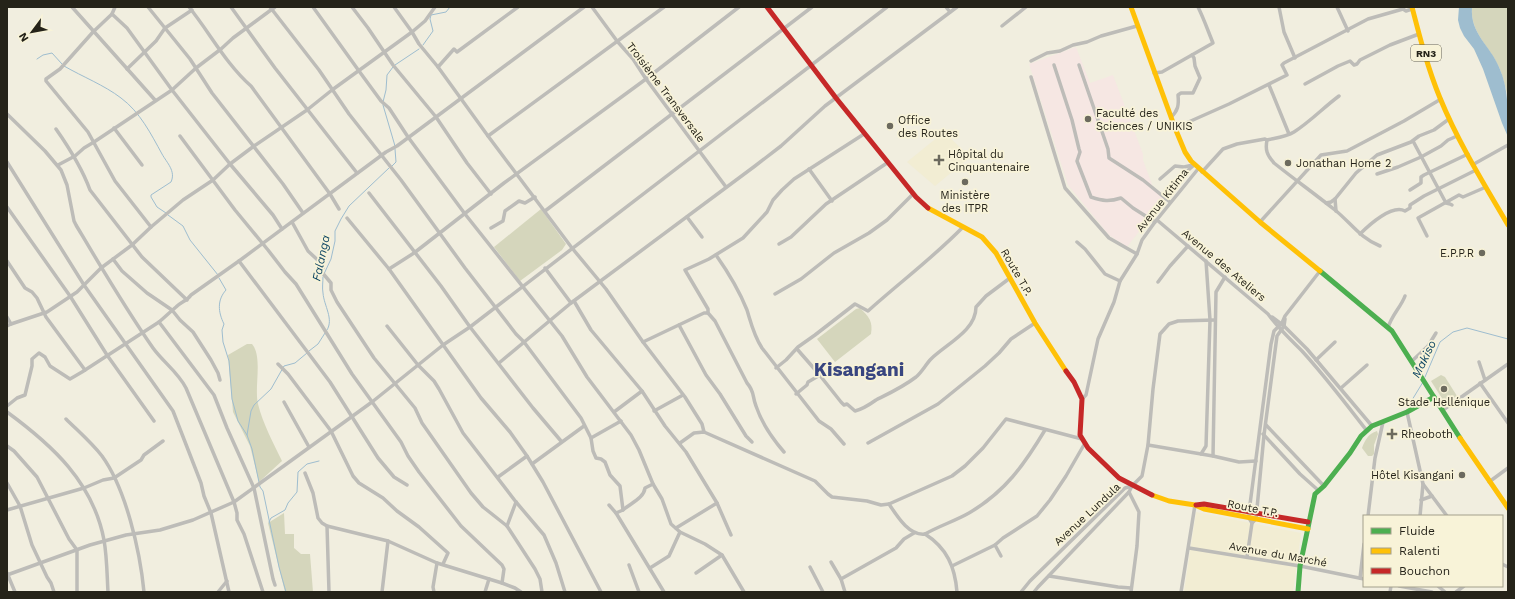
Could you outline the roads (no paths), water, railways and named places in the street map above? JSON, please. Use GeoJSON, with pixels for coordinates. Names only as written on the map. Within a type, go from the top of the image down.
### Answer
{"type":"FeatureCollection","features":[{"type":"Feature","properties":{"kind":"main road","name":"Route T.P."},"geometry":{"type":"LineString","coordinates":[[767,7],[864,134],[920,202],[929,209],[982,237],[996,253],[1035,323],[1074,382],[1082,399],[1080,429],[1088,448],[1120,478],[1148,494],[1169,501],[1252,520],[1308,529]]}},
{"type":"Feature","properties":{"kind":"main road"},"geometry":{"type":"LineString","coordinates":[[1131,7],[1154,73],[1185,152],[1198,169],[1396,336],[1442,410],[1489,482],[1508,508]]}},
{"type":"Feature","properties":{"kind":"main road","name":"RN3"},"geometry":{"type":"LineString","coordinates":[[1412,8],[1419,34],[1441,99],[1468,154],[1508,225]]}},
{"type":"Feature","properties":{"kind":"main road"},"geometry":{"type":"LineString","coordinates":[[1298,592],[1300,566],[1315,494],[1324,486],[1350,453],[1361,436],[1372,426],[1407,412],[1434,397]]}},
{"type":"Feature","properties":{"kind":"main road","name":"Route T.P."},"geometry":{"type":"LineString","coordinates":[[1195,506],[1204,504],[1308,522]]}},
{"type":"Feature","properties":{"kind":"street"},"geometry":{"type":"LineString","coordinates":[[72,7],[155,100]]}},
{"type":"Feature","properties":{"kind":"street"},"geometry":{"type":"LineString","coordinates":[[115,7],[112,14],[63,65],[46,79],[46,82],[72,112],[94,142],[102,161],[115,181],[151,227]]}},
{"type":"Feature","properties":{"kind":"street"},"geometry":{"type":"LineString","coordinates":[[148,7],[196,68],[212,93],[254,146],[303,213]]}},
{"type":"Feature","properties":{"kind":"street"},"geometry":{"type":"LineString","coordinates":[[231,7],[307,110],[357,173]]}},
{"type":"Feature","properties":{"kind":"street"},"geometry":{"type":"LineString","coordinates":[[313,7],[384,105],[389,108],[408,137],[465,214],[550,320],[568,345],[587,377],[631,435],[653,484],[662,499],[671,524],[680,532],[706,544],[722,555],[744,592]]}},
{"type":"Feature","properties":{"kind":"street"},"geometry":{"type":"LineString","coordinates":[[352,7],[394,66],[436,117],[467,163],[491,194]]}},
{"type":"Feature","properties":{"kind":"street"},"geometry":{"type":"LineString","coordinates":[[394,7],[422,49],[438,67],[572,248],[600,281],[683,395],[702,424],[704,432]]}},
{"type":"Feature","properties":{"kind":"street"},"geometry":{"type":"LineString","coordinates":[[7,317],[9,325],[46,314],[77,292],[101,268],[132,245],[167,214],[213,180],[230,164],[307,110],[412,32],[425,21],[435,7]]}},
{"type":"Feature","properties":{"kind":"street"},"geometry":{"type":"LineString","coordinates":[[438,67],[454,49],[457,52],[518,7]]}},
{"type":"Feature","properties":{"kind":"street"},"geometry":{"type":"LineString","coordinates":[[7,406],[17,398],[25,395],[32,366],[32,359],[39,353],[45,357],[50,366],[70,379],[125,344],[142,331],[159,322],[177,306],[187,300],[191,294],[239,261],[381,155],[397,146],[584,7]]}},
{"type":"Feature","properties":{"kind":"street","name":"Troisième Transversale"},"geometry":{"type":"LineString","coordinates":[[592,7],[617,41],[633,59],[646,79],[726,187]]}},
{"type":"Feature","properties":{"kind":"street"},"geometry":{"type":"LineString","coordinates":[[488,136],[664,7]]}},
{"type":"Feature","properties":{"kind":"street"},"geometry":{"type":"LineString","coordinates":[[389,270],[414,253],[517,174],[646,79],[738,7]]}},
{"type":"Feature","properties":{"kind":"street"},"geometry":{"type":"LineString","coordinates":[[546,211],[812,7]]}},
{"type":"Feature","properties":{"kind":"street"},"geometry":{"type":"LineString","coordinates":[[15,592],[7,574],[104,542],[134,534],[160,530],[193,520],[234,502],[372,402],[443,345],[470,327],[887,7]]}},
{"type":"Feature","properties":{"kind":"street"},"geometry":{"type":"LineString","coordinates":[[946,7],[950,12]]}},
{"type":"Feature","properties":{"kind":"street"},"geometry":{"type":"LineString","coordinates":[[498,363],[600,281],[781,146],[825,106],[956,7]]}},
{"type":"Feature","properties":{"kind":"street"},"geometry":{"type":"LineString","coordinates":[[1002,26],[1026,7]]}},
{"type":"Feature","properties":{"kind":"street"},"geometry":{"type":"LineString","coordinates":[[1154,73],[1162,72],[1213,43],[1198,7]]}},
{"type":"Feature","properties":{"kind":"street"},"geometry":{"type":"LineString","coordinates":[[1279,7],[1284,32],[1295,58]]}},
{"type":"Feature","properties":{"kind":"street"},"geometry":{"type":"LineString","coordinates":[[1337,7],[1348,30]]}},
{"type":"Feature","properties":{"kind":"street"},"geometry":{"type":"LineString","coordinates":[[127,69],[156,41],[165,28],[190,8],[238,74],[251,86],[340,209]]}},
{"type":"Feature","properties":{"kind":"street"},"geometry":{"type":"LineString","coordinates":[[58,165],[75,156],[84,148],[172,90],[196,68],[273,8],[332,90],[495,307],[524,342],[581,418],[591,438],[593,451],[596,458],[600,458],[605,462],[610,475],[620,486],[623,510]]}},
{"type":"Feature","properties":{"kind":"street"},"geometry":{"type":"LineString","coordinates":[[1175,128],[1229,104],[1287,75],[1282,65],[1368,19],[1403,9],[1406,11],[1412,8]]}},
{"type":"Feature","properties":{"kind":"street"},"geometry":{"type":"LineString","coordinates":[[112,14],[127,28],[172,90],[230,164],[273,215],[282,229]]}},
{"type":"Feature","properties":{"kind":"street"},"geometry":{"type":"LineString","coordinates":[[1031,62],[1047,53],[1060,51],[1073,45],[1137,26]]}},
{"type":"Feature","properties":{"kind":"street"},"geometry":{"type":"LineString","coordinates":[[1305,84],[1338,66],[1350,61],[1354,66],[1360,60],[1390,44],[1419,34]]}},
{"type":"Feature","properties":{"kind":"street"},"geometry":{"type":"LineString","coordinates":[[1171,117],[1178,107],[1178,96],[1181,93],[1193,93],[1200,78],[1192,55]]}},
{"type":"Feature","properties":{"kind":"street","name":"Avenue des Ateliers"},"geometry":{"type":"LineString","coordinates":[[1054,65],[1072,120],[1080,152],[1077,161],[1083,181],[1091,197],[1104,201],[1121,198],[1133,208],[1156,221],[1206,261],[1268,314],[1347,404],[1367,431]]}},
{"type":"Feature","properties":{"kind":"street"},"geometry":{"type":"LineString","coordinates":[[1079,65],[1108,149],[1109,158],[1143,180],[1170,202]]}},
{"type":"Feature","properties":{"kind":"street"},"geometry":{"type":"LineString","coordinates":[[1031,77],[1065,188],[1109,238],[1137,254]]}},
{"type":"Feature","properties":{"kind":"street"},"geometry":{"type":"LineString","coordinates":[[1268,85],[1290,134]]}},
{"type":"Feature","properties":{"kind":"street"},"geometry":{"type":"LineString","coordinates":[[1166,199],[1185,173],[1198,169],[1224,149],[1237,144],[1283,137],[1290,134],[1301,127],[1339,96]]}},
{"type":"Feature","properties":{"kind":"street"},"geometry":{"type":"LineString","coordinates":[[1260,222],[1321,154],[1347,151],[1404,121],[1441,99]]}},
{"type":"Feature","properties":{"kind":"street"},"geometry":{"type":"LineString","coordinates":[[7,114],[58,165],[67,185],[74,221],[101,268],[154,349],[181,378],[201,421],[234,502],[237,512],[237,520],[244,534],[263,592]]}},
{"type":"Feature","properties":{"kind":"street"},"geometry":{"type":"LineString","coordinates":[[1326,203],[1335,199],[1356,173],[1378,155],[1413,141],[1419,136],[1434,130],[1450,118]]}},
{"type":"Feature","properties":{"kind":"street"},"geometry":{"type":"LineString","coordinates":[[114,128],[142,165]]}},
{"type":"Feature","properties":{"kind":"street"},"geometry":{"type":"LineString","coordinates":[[56,129],[75,156],[80,166],[82,176],[86,179],[90,190],[132,245],[148,264],[187,300]]}},
{"type":"Feature","properties":{"kind":"street"},"geometry":{"type":"LineString","coordinates":[[784,452],[775,442],[764,425],[755,405],[752,389],[747,383],[715,321],[708,313],[708,309],[685,270],[716,255],[750,232],[767,212],[782,190],[794,179],[864,134]]}},
{"type":"Feature","properties":{"kind":"street"},"geometry":{"type":"LineString","coordinates":[[1377,174],[1421,157],[1458,135]]}},
{"type":"Feature","properties":{"kind":"street"},"geometry":{"type":"LineString","coordinates":[[180,136],[235,210],[296,284],[352,374],[401,442],[408,456],[435,493],[462,526],[502,565],[504,569],[502,583]]}},
{"type":"Feature","properties":{"kind":"street"},"geometry":{"type":"LineString","coordinates":[[1266,140],[1265,149],[1269,157],[1296,181],[1336,211],[1371,243],[1380,246]]}},
{"type":"Feature","properties":{"kind":"street"},"geometry":{"type":"LineString","coordinates":[[1413,141],[1446,203],[1452,205]]}},
{"type":"Feature","properties":{"kind":"street"},"geometry":{"type":"LineString","coordinates":[[1360,234],[1372,222],[1396,210],[1405,211],[1410,208],[1410,205],[1424,196],[1476,167],[1508,145]]}},
{"type":"Feature","properties":{"kind":"street"},"geometry":{"type":"LineString","coordinates":[[1410,190],[1420,182],[1421,177],[1468,154]]}},
{"type":"Feature","properties":{"kind":"street"},"geometry":{"type":"LineString","coordinates":[[7,162],[84,285],[173,411],[211,513],[229,592]]}},
{"type":"Feature","properties":{"kind":"street"},"geometry":{"type":"LineString","coordinates":[[779,244],[791,237],[826,204],[888,163]]}},
{"type":"Feature","properties":{"kind":"street"},"geometry":{"type":"LineString","coordinates":[[1160,179],[1175,166],[1198,169]]}},
{"type":"Feature","properties":{"kind":"street"},"geometry":{"type":"LineString","coordinates":[[809,169],[832,201]]}},
{"type":"Feature","properties":{"kind":"street","name":"Avenue Kitima"},"geometry":{"type":"LineString","coordinates":[[1082,399],[1086,395],[1098,339],[1114,302],[1120,281],[1137,254],[1142,240],[1170,202],[1198,169]]}},
{"type":"Feature","properties":{"kind":"street"},"geometry":{"type":"LineString","coordinates":[[1427,236],[1418,218],[1459,195],[1463,197],[1486,187]]}},
{"type":"Feature","properties":{"kind":"street"},"geometry":{"type":"LineString","coordinates":[[369,193],[441,286],[470,327],[533,408],[561,441]]}},
{"type":"Feature","properties":{"kind":"street"},"geometry":{"type":"LineString","coordinates":[[775,294],[801,279],[834,253],[869,233],[887,220],[913,194]]}},
{"type":"Feature","properties":{"kind":"street"},"geometry":{"type":"LineString","coordinates":[[491,228],[503,220],[505,212],[519,201],[526,202],[535,197]]}},
{"type":"Feature","properties":{"kind":"street"},"geometry":{"type":"LineString","coordinates":[[1335,199],[1336,211]]}},
{"type":"Feature","properties":{"kind":"street"},"geometry":{"type":"LineString","coordinates":[[7,207],[70,296],[107,355],[154,421]]}},
{"type":"Feature","properties":{"kind":"street"},"geometry":{"type":"LineString","coordinates":[[687,217],[702,237]]}},
{"type":"Feature","properties":{"kind":"street"},"geometry":{"type":"LineString","coordinates":[[347,218],[389,270],[481,398],[510,432],[527,456],[601,592]]}},
{"type":"Feature","properties":{"kind":"street"},"geometry":{"type":"LineString","coordinates":[[292,222],[308,251],[323,265],[323,268],[320,270],[331,283],[331,290],[337,302],[374,358],[415,408],[422,423],[471,492],[483,506],[507,526],[535,569],[540,579],[542,592]]}},
{"type":"Feature","properties":{"kind":"street"},"geometry":{"type":"LineString","coordinates":[[776,368],[798,347],[855,304],[868,311],[921,264],[944,246],[963,227]]}},
{"type":"Feature","properties":{"kind":"street"},"geometry":{"type":"LineString","coordinates":[[1078,242],[1105,274],[1120,281]]}},
{"type":"Feature","properties":{"kind":"street"},"geometry":{"type":"LineString","coordinates":[[1158,282],[1188,246]]}},
{"type":"Feature","properties":{"kind":"street"},"geometry":{"type":"LineString","coordinates":[[716,255],[730,274],[742,300],[755,337],[796,394],[819,421],[831,429],[844,444]]}},
{"type":"Feature","properties":{"kind":"street"},"geometry":{"type":"LineString","coordinates":[[113,259],[122,271],[147,293],[172,310],[197,337],[218,373],[220,380]]}},
{"type":"Feature","properties":{"kind":"street"},"geometry":{"type":"LineString","coordinates":[[7,260],[25,288],[32,292],[37,298],[46,314],[84,370]]}},
{"type":"Feature","properties":{"kind":"street"},"geometry":{"type":"LineString","coordinates":[[239,261],[330,382],[378,458],[394,477],[407,485]]}},
{"type":"Feature","properties":{"kind":"street"},"geometry":{"type":"LineString","coordinates":[[1201,454],[1206,446],[1210,320],[1206,261]]}},
{"type":"Feature","properties":{"kind":"street"},"geometry":{"type":"LineString","coordinates":[[545,268],[573,302],[591,330],[642,391],[654,411],[680,443],[717,503],[731,535]]}},
{"type":"Feature","properties":{"kind":"street"},"geometry":{"type":"LineString","coordinates":[[1252,520],[1249,512],[1274,331],[1283,324],[1285,316],[1320,271]]}},
{"type":"Feature","properties":{"kind":"street"},"geometry":{"type":"LineString","coordinates":[[797,349],[844,405],[847,404],[854,412],[861,410],[894,392],[920,374],[930,360],[961,334],[971,322],[976,311],[976,307],[986,296],[1010,278]]}},
{"type":"Feature","properties":{"kind":"street"},"geometry":{"type":"LineString","coordinates":[[1213,456],[1216,292],[1225,278]]}},
{"type":"Feature","properties":{"kind":"street"},"geometry":{"type":"LineString","coordinates":[[1388,328],[1389,321],[1403,302],[1405,296]]}},
{"type":"Feature","properties":{"kind":"street"},"geometry":{"type":"LineString","coordinates":[[643,342],[704,313],[708,313]]}},
{"type":"Feature","properties":{"kind":"street"},"geometry":{"type":"LineString","coordinates":[[1268,314],[1283,324],[1372,426]]}},
{"type":"Feature","properties":{"kind":"street"},"geometry":{"type":"LineString","coordinates":[[1132,486],[1142,476],[1148,445],[1160,334],[1169,324],[1178,321],[1215,320]]}},
{"type":"Feature","properties":{"kind":"street"},"geometry":{"type":"LineString","coordinates":[[159,322],[214,395],[227,428],[256,487],[275,585]]}},
{"type":"Feature","properties":{"kind":"street"},"geometry":{"type":"LineString","coordinates":[[868,443],[938,404],[985,366],[999,353],[1011,338],[1035,323]]}},
{"type":"Feature","properties":{"kind":"street"},"geometry":{"type":"LineString","coordinates":[[679,325],[706,375],[720,394],[746,436],[752,442]]}},
{"type":"Feature","properties":{"kind":"street"},"geometry":{"type":"LineString","coordinates":[[387,326],[418,365],[440,388],[463,433],[516,502],[544,535],[556,564],[565,592]]}},
{"type":"Feature","properties":{"kind":"street"},"geometry":{"type":"LineString","coordinates":[[1247,557],[1252,520],[1257,513],[1264,435],[1279,328]]}},
{"type":"Feature","properties":{"kind":"street"},"geometry":{"type":"LineString","coordinates":[[1412,362],[1428,346],[1436,333]]}},
{"type":"Feature","properties":{"kind":"street"},"geometry":{"type":"LineString","coordinates":[[1316,360],[1335,342]]}},
{"type":"Feature","properties":{"kind":"street"},"geometry":{"type":"LineString","coordinates":[[1479,362],[1485,380]]}},
{"type":"Feature","properties":{"kind":"street"},"geometry":{"type":"LineString","coordinates":[[1442,410],[1508,364]]}},
{"type":"Feature","properties":{"kind":"street"},"geometry":{"type":"LineString","coordinates":[[1340,388],[1367,365]]}},
{"type":"Feature","properties":{"kind":"street"},"geometry":{"type":"LineString","coordinates":[[281,367],[331,431],[353,476],[359,483],[383,498],[397,511],[419,527],[448,553],[443,564]]}},
{"type":"Feature","properties":{"kind":"street"},"geometry":{"type":"LineString","coordinates":[[796,394],[807,385],[808,382],[820,375]]}},
{"type":"Feature","properties":{"kind":"street"},"geometry":{"type":"LineString","coordinates":[[1480,383],[1508,423]]}},
{"type":"Feature","properties":{"kind":"street"},"geometry":{"type":"LineString","coordinates":[[614,412],[642,391]]}},
{"type":"Feature","properties":{"kind":"street"},"geometry":{"type":"LineString","coordinates":[[654,411],[683,395]]}},
{"type":"Feature","properties":{"kind":"street"},"geometry":{"type":"LineString","coordinates":[[284,402],[309,447]]}},
{"type":"Feature","properties":{"kind":"street"},"geometry":{"type":"LineString","coordinates":[[7,412],[31,429],[55,450],[84,488],[96,514],[104,542],[108,592]]}},
{"type":"Feature","properties":{"kind":"street"},"geometry":{"type":"LineString","coordinates":[[1407,412],[1422,484],[1420,515]]}},
{"type":"Feature","properties":{"kind":"street"},"geometry":{"type":"LineString","coordinates":[[1206,417],[1214,419]]}},
{"type":"Feature","properties":{"kind":"street"},"geometry":{"type":"LineString","coordinates":[[66,419],[91,442],[103,458],[114,478],[134,534],[144,592]]}},
{"type":"Feature","properties":{"kind":"street"},"geometry":{"type":"LineString","coordinates":[[680,443],[694,433],[704,432],[815,481],[832,497],[867,501],[881,505],[889,504],[952,476],[965,466],[983,448],[1006,419],[1084,441],[1066,476],[1037,516],[1003,538],[995,545],[952,566]]}},
{"type":"Feature","properties":{"kind":"street"},"geometry":{"type":"LineString","coordinates":[[1261,420],[1324,486]]}},
{"type":"Feature","properties":{"kind":"street"},"geometry":{"type":"LineString","coordinates":[[591,438],[621,421]]}},
{"type":"Feature","properties":{"kind":"street"},"geometry":{"type":"LineString","coordinates":[[1368,515],[1375,458],[1383,422]]}},
{"type":"Feature","properties":{"kind":"street"},"geometry":{"type":"LineString","coordinates":[[532,464],[561,441],[584,426]]}},
{"type":"Feature","properties":{"kind":"street"},"geometry":{"type":"LineString","coordinates":[[889,504],[898,518],[914,533],[920,534],[925,534],[970,513],[1005,486],[1017,473],[1045,430]]}},
{"type":"Feature","properties":{"kind":"street"},"geometry":{"type":"LineString","coordinates":[[1260,430],[1300,474],[1319,491]]}},
{"type":"Feature","properties":{"kind":"street"},"geometry":{"type":"LineString","coordinates":[[7,510],[49,499],[84,488],[103,480],[114,478],[141,460],[144,455],[163,441]]}},
{"type":"Feature","properties":{"kind":"street"},"geometry":{"type":"LineString","coordinates":[[1148,445],[1239,462],[1256,461]]}},
{"type":"Feature","properties":{"kind":"street"},"geometry":{"type":"LineString","coordinates":[[7,446],[14,451],[37,477],[69,539],[77,550],[77,592]]}},
{"type":"Feature","properties":{"kind":"street"},"geometry":{"type":"LineString","coordinates":[[498,477],[527,456]]}},
{"type":"Feature","properties":{"kind":"street"},"geometry":{"type":"LineString","coordinates":[[1489,482],[1508,468]]}},
{"type":"Feature","properties":{"kind":"street"},"geometry":{"type":"LineString","coordinates":[[305,473],[313,493],[318,518],[327,526],[388,541],[437,563],[502,583],[521,592]]}},
{"type":"Feature","properties":{"kind":"street"},"geometry":{"type":"LineString","coordinates":[[7,483],[20,507],[32,545],[54,592]]}},
{"type":"Feature","properties":{"kind":"street"},"geometry":{"type":"LineString","coordinates":[[616,513],[623,510],[640,497],[645,492],[645,488],[653,484]]}},
{"type":"Feature","properties":{"kind":"street"},"geometry":{"type":"LineString","coordinates":[[1422,484],[1446,515]]}},
{"type":"Feature","properties":{"kind":"street","name":"Avenue Lundula"},"geometry":{"type":"LineString","coordinates":[[1034,592],[1129,492],[1132,486]]}},
{"type":"Feature","properties":{"kind":"street","name":"Avenue Lundula"},"geometry":{"type":"LineString","coordinates":[[1021,592],[1030,580],[1125,488],[1132,486]]}},
{"type":"Feature","properties":{"kind":"street"},"geometry":{"type":"LineString","coordinates":[[1049,576],[1131,590],[1137,546],[1139,512],[1129,492]]}},
{"type":"Feature","properties":{"kind":"street"},"geometry":{"type":"LineString","coordinates":[[1421,500],[1432,496]]}},
{"type":"Feature","properties":{"kind":"street"},"geometry":{"type":"LineString","coordinates":[[507,526],[516,502]]}},
{"type":"Feature","properties":{"kind":"street"},"geometry":{"type":"LineString","coordinates":[[676,528],[717,503]]}},
{"type":"Feature","properties":{"kind":"street"},"geometry":{"type":"LineString","coordinates":[[609,505],[616,513],[664,592]]}},
{"type":"Feature","properties":{"kind":"street"},"geometry":{"type":"LineString","coordinates":[[1181,592],[1195,506]]}},
{"type":"Feature","properties":{"kind":"street"},"geometry":{"type":"LineString","coordinates":[[327,526],[329,592]]}},
{"type":"Feature","properties":{"kind":"street"},"geometry":{"type":"LineString","coordinates":[[650,568],[669,556],[680,532]]}},
{"type":"Feature","properties":{"kind":"street"},"geometry":{"type":"LineString","coordinates":[[841,579],[896,548],[904,539],[914,533]]}},
{"type":"Feature","properties":{"kind":"street"},"geometry":{"type":"LineString","coordinates":[[925,534],[934,539],[952,566],[955,573],[957,592]]}},
{"type":"Feature","properties":{"kind":"street"},"geometry":{"type":"LineString","coordinates":[[382,592],[388,541]]}},
{"type":"Feature","properties":{"kind":"street"},"geometry":{"type":"LineString","coordinates":[[995,545],[1001,556]]}},
{"type":"Feature","properties":{"kind":"street","name":"Avenue du Marché"},"geometry":{"type":"LineString","coordinates":[[1189,548],[1300,566],[1362,579]]}},
{"type":"Feature","properties":{"kind":"street"},"geometry":{"type":"LineString","coordinates":[[696,573],[722,555]]}},
{"type":"Feature","properties":{"kind":"street"},"geometry":{"type":"LineString","coordinates":[[831,562],[841,579],[845,592]]}},
{"type":"Feature","properties":{"kind":"street"},"geometry":{"type":"LineString","coordinates":[[1362,579],[1363,562]]}},
{"type":"Feature","properties":{"kind":"street"},"geometry":{"type":"LineString","coordinates":[[434,592],[433,587],[437,563]]}},
{"type":"Feature","properties":{"kind":"street"},"geometry":{"type":"LineString","coordinates":[[629,565],[638,592]]}},
{"type":"Feature","properties":{"kind":"street"},"geometry":{"type":"LineString","coordinates":[[810,567],[823,592]]}},
{"type":"Feature","properties":{"kind":"street"},"geometry":{"type":"LineString","coordinates":[[485,592],[489,579]]}},
{"type":"Feature","properties":{"kind":"street"},"geometry":{"type":"LineString","coordinates":[[218,592],[226,581]]}},
{"type":"Feature","properties":{"kind":"street"},"geometry":{"type":"LineString","coordinates":[[1406,587],[1432,592]]}},
{"type":"Feature","properties":{"kind":"water"},"geometry":{"type":"Polygon","coordinates":[[[1459,7],[1472,7],[1472,16],[1477,32],[1499,67],[1505,84],[1508,137],[1483,69],[1474,49],[1460,28],[1458,20],[1459,7]]]}},
{"type":"Feature","properties":{"kind":"waterway","name":"Falanga"},"geometry":{"type":"LineString","coordinates":[[423,45],[433,31],[430,19],[431,15],[446,12],[450,7]]}},
{"type":"Feature","properties":{"kind":"waterway","name":"Falanga"},"geometry":{"type":"LineString","coordinates":[[395,65],[419,49]]}},
{"type":"Feature","properties":{"kind":"waterway"},"geometry":{"type":"LineString","coordinates":[[37,59],[43,55],[52,53],[62,64]]}},
{"type":"Feature","properties":{"kind":"waterway"},"geometry":{"type":"LineString","coordinates":[[64,66],[101,85],[121,98],[134,110],[144,124],[172,171],[171,182],[151,195],[157,207],[166,213]]}},
{"type":"Feature","properties":{"kind":"waterway","name":"Falanga"},"geometry":{"type":"LineString","coordinates":[[383,102],[386,90],[387,75],[393,67]]}},
{"type":"Feature","properties":{"kind":"waterway","name":"Falanga"},"geometry":{"type":"LineString","coordinates":[[383,105],[395,146]]}},
{"type":"Feature","properties":{"kind":"waterway","name":"Falanga"},"geometry":{"type":"LineString","coordinates":[[392,166],[396,162],[395,149]]}},
{"type":"Feature","properties":{"kind":"waterway","name":"Falanga"},"geometry":{"type":"LineString","coordinates":[[324,274],[331,259],[335,241],[335,231],[341,219],[349,206],[389,168]]}},
{"type":"Feature","properties":{"kind":"waterway"},"geometry":{"type":"LineString","coordinates":[[168,215],[183,226],[190,240],[218,275]]}},
{"type":"Feature","properties":{"kind":"waterway","name":"Falanga"},"geometry":{"type":"LineString","coordinates":[[323,277],[324,298],[329,317],[329,326],[327,330]]}},
{"type":"Feature","properties":{"kind":"waterway"},"geometry":{"type":"LineString","coordinates":[[219,278],[226,290],[221,298],[219,306],[224,324],[222,330],[223,342],[229,361],[232,399],[238,421],[247,435]]}},
{"type":"Feature","properties":{"kind":"waterway","name":"Makiso"},"geometry":{"type":"LineString","coordinates":[[1425,377],[1440,342],[1453,332],[1467,328],[1508,339]]}},
{"type":"Feature","properties":{"kind":"waterway","name":"Falanga"},"geometry":{"type":"LineString","coordinates":[[309,351],[318,344],[325,333]]}},
{"type":"Feature","properties":{"kind":"waterway","name":"Falanga"},"geometry":{"type":"LineString","coordinates":[[286,592],[279,567],[263,491],[260,487],[252,449],[247,435],[251,411],[254,405],[271,389],[284,366],[295,363],[307,353]]}},
{"type":"Feature","properties":{"kind":"waterway","name":"Makiso"},"geometry":{"type":"LineString","coordinates":[[1409,405],[1423,382]]}},
{"type":"Feature","properties":{"kind":"waterway"},"geometry":{"type":"LineString","coordinates":[[269,522],[271,518],[285,510],[288,503],[297,492],[298,472],[307,464],[319,461]]}},
{"type":"Feature","properties":{"kind":"place","name":"Faculté des Sciences / UNIKIS"},"geometry":{"type":"Point","coordinates":[1088,119]}},
{"type":"Feature","properties":{"kind":"place","name":"Office des Routes"},"geometry":{"type":"Point","coordinates":[890,126]}},
{"type":"Feature","properties":{"kind":"place","name":"Hôpital du Cinquantenaire"},"geometry":{"type":"Point","coordinates":[939,160]}},
{"type":"Feature","properties":{"kind":"place","name":"Jonathan Home 2"},"geometry":{"type":"Point","coordinates":[1288,163]}},
{"type":"Feature","properties":{"kind":"place","name":"Ministère des ITPR"},"geometry":{"type":"Point","coordinates":[965,182]}},
{"type":"Feature","properties":{"kind":"place","name":"E.P.P.R"},"geometry":{"type":"Point","coordinates":[1482,253]}},
{"type":"Feature","properties":{"kind":"place","name":"Stade Hellénique"},"geometry":{"type":"Point","coordinates":[1444,389]}},
{"type":"Feature","properties":{"kind":"place","name":"Rheoboth"},"geometry":{"type":"Point","coordinates":[1392,434]}},
{"type":"Feature","properties":{"kind":"place","name":"Hôtel Kisangani"},"geometry":{"type":"Point","coordinates":[1462,475]}},
{"type":"Feature","properties":{"kind":"district","name":"Kisangani"},"geometry":{"type":"Point","coordinates":[859,369]}}]}
